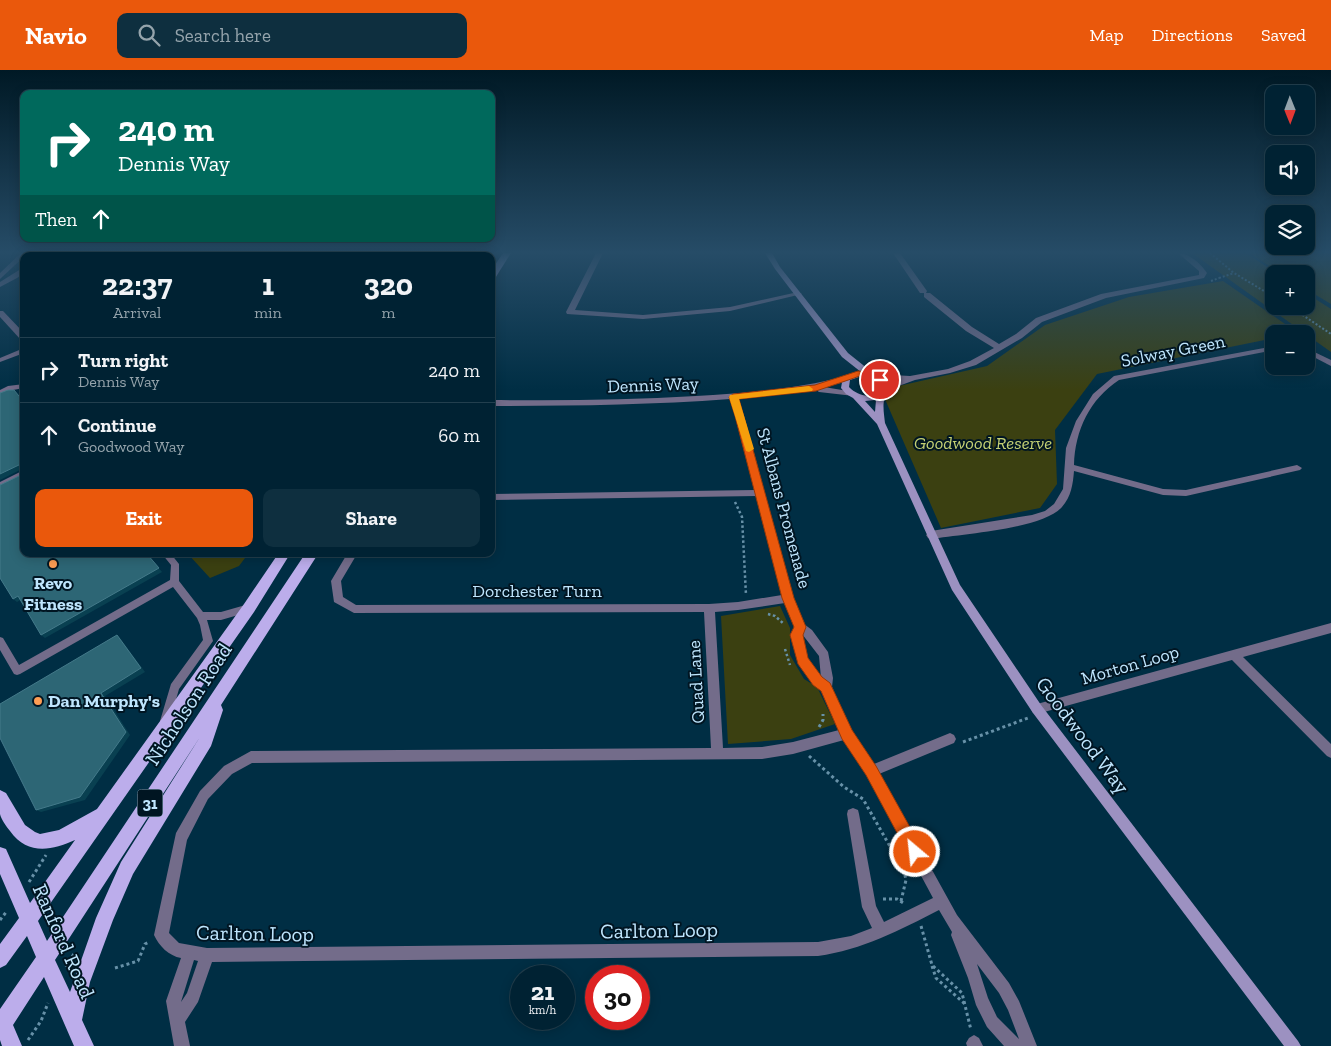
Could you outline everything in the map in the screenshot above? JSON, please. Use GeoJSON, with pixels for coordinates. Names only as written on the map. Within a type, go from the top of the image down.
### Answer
{"type":"FeatureCollection","features":[{"type":"Feature","properties":{"kind":"main road","name":"Nicholson Road"},"geometry":{"type":"LineString","coordinates":[[0,959],[249,608],[282,557]]}},
{"type":"Feature","properties":{"kind":"main road","name":"Nicholson Road"},"geometry":{"type":"LineString","coordinates":[[1,1022],[46,959],[310,557]]}},
{"type":"Feature","properties":{"kind":"main road"},"geometry":{"type":"LineString","coordinates":[[74,1019],[81,982],[105,918],[127,868],[206,741],[220,695]]}},
{"type":"Feature","properties":{"kind":"main road"},"geometry":{"type":"LineString","coordinates":[[0,798],[24,836],[36,841],[52,841],[68,835],[103,814]]}},
{"type":"Feature","properties":{"kind":"main road","name":"Ranford Road"},"geometry":{"type":"LineString","coordinates":[[0,855],[74,1019],[84,1046]]}},
{"type":"Feature","properties":{"kind":"main road"},"geometry":{"type":"LineString","coordinates":[[1,1022],[12,1046]]}},
{"type":"Feature","properties":{"kind":"street"},"geometry":{"type":"LineString","coordinates":[[577,299],[570,312],[643,317],[730,309],[777,299]]}},
{"type":"Feature","properties":{"kind":"street","name":"Goodwood Way"},"geometry":{"type":"LineString","coordinates":[[802,299],[845,355],[884,384],[879,407],[881,423],[956,587],[1039,712],[1293,1046]]}},
{"type":"Feature","properties":{"kind":"street"},"geometry":{"type":"LineString","coordinates":[[932,299],[970,329],[1000,348]]}},
{"type":"Feature","properties":{"kind":"street"},"geometry":{"type":"LineString","coordinates":[[854,395],[871,398],[913,378],[950,371],[973,363],[1000,348],[1039,320],[1097,299]]}},
{"type":"Feature","properties":{"kind":"street"},"geometry":{"type":"LineString","coordinates":[[0,313],[20,334]]}},
{"type":"Feature","properties":{"kind":"street","name":"Solway Green"},"geometry":{"type":"LineString","coordinates":[[931,535],[1024,520],[1047,514],[1060,505],[1067,493],[1071,467],[1072,439],[1086,408],[1106,384],[1117,378],[1265,350]]}},
{"type":"Feature","properties":{"kind":"street"},"geometry":{"type":"LineString","coordinates":[[1315,354],[1331,364]]}},
{"type":"Feature","properties":{"kind":"street","name":"Goodwood Way"},"geometry":{"type":"LineString","coordinates":[[845,355],[848,378],[845,388],[881,423]]}},
{"type":"Feature","properties":{"kind":"street"},"geometry":{"type":"LineString","coordinates":[[848,378],[858,374],[913,378]]}},
{"type":"Feature","properties":{"kind":"street","name":"Dennis Way"},"geometry":{"type":"LineString","coordinates":[[495,403],[645,403],[733,397],[816,388],[848,378]]}},
{"type":"Feature","properties":{"kind":"street","name":"Dennis Way"},"geometry":{"type":"LineString","coordinates":[[816,388],[854,395]]}},
{"type":"Feature","properties":{"kind":"street","name":"St Albans Promenade"},"geometry":{"type":"LineString","coordinates":[[733,397],[761,493],[788,598],[800,627],[808,633],[824,655],[827,678],[826,687],[847,734],[871,770],[952,920],[975,978],[981,1000],[992,1022],[1015,1046]]}},
{"type":"Feature","properties":{"kind":"street"},"geometry":{"type":"LineString","coordinates":[[1071,467],[1163,492],[1186,493],[1297,468]]}},
{"type":"Feature","properties":{"kind":"street"},"geometry":{"type":"LineString","coordinates":[[495,497],[761,493]]}},
{"type":"Feature","properties":{"kind":"street","name":"Dorchester Turn"},"geometry":{"type":"LineString","coordinates":[[350,557],[336,581],[338,599],[354,608],[709,608],[738,606],[788,598]]}},
{"type":"Feature","properties":{"kind":"street","name":"Quad Lane"},"geometry":{"type":"LineString","coordinates":[[709,608],[717,753]]}},
{"type":"Feature","properties":{"kind":"street","name":"St Albans Promenade"},"geometry":{"type":"LineString","coordinates":[[800,627],[796,635],[803,660],[817,681],[826,687]]}},
{"type":"Feature","properties":{"kind":"street","name":"Morton Loop"},"geometry":{"type":"LineString","coordinates":[[1039,712],[1233,654],[1331,628]]}},
{"type":"Feature","properties":{"kind":"street"},"geometry":{"type":"LineString","coordinates":[[1233,654],[1331,752]]}},
{"type":"Feature","properties":{"kind":"street"},"geometry":{"type":"LineString","coordinates":[[162,935],[181,838],[204,795],[228,770],[251,757],[770,752],[847,734]]}},
{"type":"Feature","properties":{"kind":"street"},"geometry":{"type":"LineString","coordinates":[[871,770],[950,739]]}},
{"type":"Feature","properties":{"kind":"street"},"geometry":{"type":"LineString","coordinates":[[854,814],[869,907],[881,931]]}},
{"type":"Feature","properties":{"kind":"street","name":"Carlton Loop"},"geometry":{"type":"LineString","coordinates":[[162,935],[175,950],[207,955],[818,948],[847,945],[881,931],[942,901]]}},
{"type":"Feature","properties":{"kind":"street","name":"St Albans Promenade"},"geometry":{"type":"LineString","coordinates":[[952,920],[1004,988],[1014,1006],[1029,1046]]}},
{"type":"Feature","properties":{"kind":"street"},"geometry":{"type":"LineString","coordinates":[[182,1046],[173,1001],[190,952]]}},
{"type":"Feature","properties":{"kind":"street"},"geometry":{"type":"LineString","coordinates":[[176,1021],[193,998],[207,955]]}},
{"type":"Feature","properties":{"kind":"lane"},"geometry":{"type":"LineString","coordinates":[[0,360],[20,352]]}},
{"type":"Feature","properties":{"kind":"lane"},"geometry":{"type":"LineString","coordinates":[[0,393],[20,387]]}},
{"type":"Feature","properties":{"kind":"lane"},"geometry":{"type":"LineString","coordinates":[[0,484],[20,475]]}},
{"type":"Feature","properties":{"kind":"lane"},"geometry":{"type":"LineString","coordinates":[[163,727],[175,687],[208,641],[201,616],[174,582],[175,564],[169,557]]}},
{"type":"Feature","properties":{"kind":"lane"},"geometry":{"type":"LineString","coordinates":[[0,641],[18,672],[174,582]]}},
{"type":"Feature","properties":{"kind":"lane"},"geometry":{"type":"LineString","coordinates":[[201,616],[228,615],[249,608]]}},
{"type":"Feature","properties":{"kind":"path"},"geometry":{"type":"LineString","coordinates":[[1302,315],[1331,334]]}},
{"type":"Feature","properties":{"kind":"path"},"geometry":{"type":"LineString","coordinates":[[950,739],[958,744],[1039,712]]}},
{"type":"Feature","properties":{"kind":"path"},"geometry":{"type":"LineString","coordinates":[[39,869],[44,861]]}},
{"type":"Feature","properties":{"kind":"path"},"geometry":{"type":"LineString","coordinates":[[868,898],[897,898],[917,913],[936,978],[974,1012]]}},
{"type":"Feature","properties":{"kind":"path"},"geometry":{"type":"LineString","coordinates":[[115,968],[138,961],[145,944],[162,935]]}},
{"type":"Feature","properties":{"kind":"path"},"geometry":{"type":"LineString","coordinates":[[965,1004],[975,1045]]}},
{"type":"Feature","properties":{"kind":"green space","name":"Goodwood Reserve"},"geometry":{"type":"Polygon","coordinates":[[[1124,299],[1248,299],[1265,310],[1265,315],[1272,315],[1286,325],[1265,325],[1265,340],[1097,374],[1055,430],[1057,484],[1040,508],[941,528],[881,390],[987,366],[1045,325],[1124,299]]]}},
{"type":"Feature","properties":{"kind":"green space"},"geometry":{"type":"Polygon","coordinates":[[[1256,299],[1265,299],[1265,305],[1256,299]]]}},
{"type":"Feature","properties":{"kind":"green space"},"geometry":{"type":"Polygon","coordinates":[[[1315,299],[1331,309],[1331,352],[1315,341],[1315,325],[1293,325],[1279,315],[1315,315],[1315,299]]]}},
{"type":"Feature","properties":{"kind":"green space"},"geometry":{"type":"Polygon","coordinates":[[[1322,299],[1331,299],[1331,304],[1322,299]]]}},
{"type":"Feature","properties":{"kind":"green space"},"geometry":{"type":"Polygon","coordinates":[[[191,557],[246,557],[239,566],[210,578],[191,557]]]}},
{"type":"Feature","properties":{"kind":"green space"},"geometry":{"type":"Polygon","coordinates":[[[780,606],[790,628],[790,655],[804,679],[817,687],[835,724],[791,739],[728,744],[721,616],[780,606]]]}},
{"type":"Feature","properties":{"kind":"building"},"geometry":{"type":"Polygon","coordinates":[[[14,390],[20,397],[20,464],[0,474],[0,393],[14,390]]]}},
{"type":"Feature","properties":{"kind":"building"},"geometry":{"type":"Polygon","coordinates":[[[20,475],[20,557],[150,557],[159,568],[41,635],[18,596],[13,599],[0,578],[0,485],[20,475]]]}},
{"type":"Feature","properties":{"kind":"building"},"geometry":{"type":"Polygon","coordinates":[[[117,635],[141,668],[101,693],[126,732],[80,797],[36,810],[0,738],[0,704],[117,635]]]}},
{"type":"Feature","properties":{"kind":"slow traffic"},"geometry":{"type":"LineString","coordinates":[[749,449],[733,397],[809,389]]}},
{"type":"Feature","properties":{"kind":"place","name":"Revo Fitness"},"geometry":{"type":"Point","coordinates":[53,564]}},
{"type":"Feature","properties":{"kind":"place","name":"Dan Murphy's"},"geometry":{"type":"Point","coordinates":[38,701]}},
{"type":"Feature","properties":{"kind":"route"},"geometry":{"type":"LineString","coordinates":[[880,380],[869,374],[858,374],[816,388],[733,397],[740,416],[788,598],[800,627],[796,635],[803,660],[817,681],[826,687],[847,734],[871,770],[915,852]]}}]}
